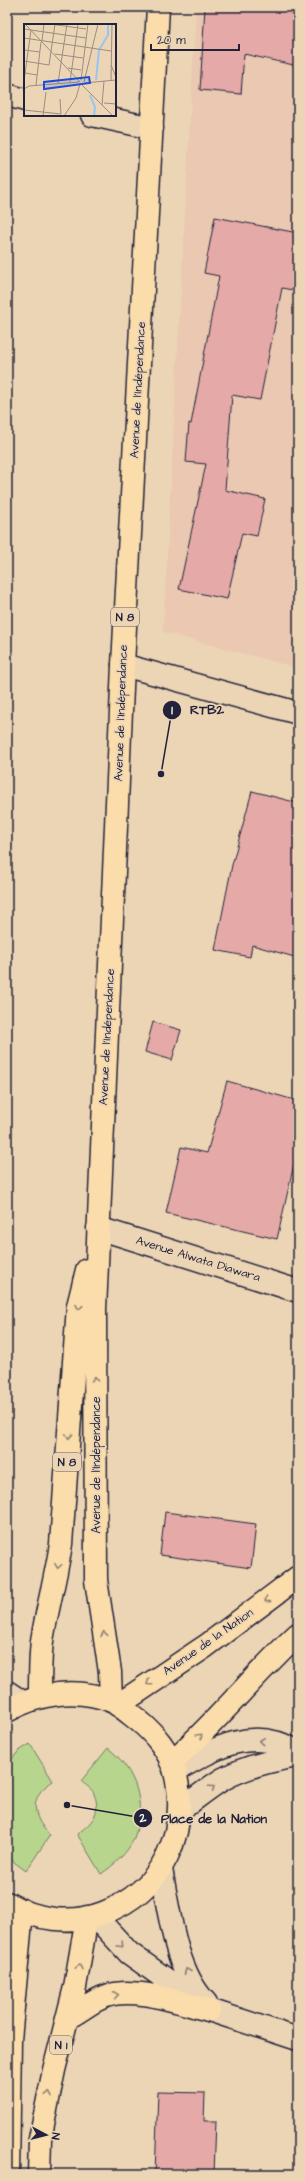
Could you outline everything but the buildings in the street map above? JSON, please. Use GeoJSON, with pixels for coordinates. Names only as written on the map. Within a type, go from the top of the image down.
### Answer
{"type":"FeatureCollection","features":[{"type":"Feature","properties":{"kind":"main road","name":"Avenue de l'Indépendance"},"geometry":{"type":"LineString","coordinates":[[114,1703],[96,1580],[95,1310],[123,664],[158,7]]}},
{"type":"Feature","properties":{"kind":"main road","name":"Avenue de l'Indépendance"},"geometry":{"type":"LineString","coordinates":[[19,1700],[40,1664],[42,1641],[55,1582],[61,1544],[78,1306],[98,1228]]}},
{"type":"Feature","properties":{"kind":"main road","name":"Avenue de la Nation"},"geometry":{"type":"LineString","coordinates":[[114,1703],[206,1646],[298,1577]]}},
{"type":"Feature","properties":{"kind":"main road"},"geometry":{"type":"LineString","coordinates":[[173,1767],[250,1680],[298,1634]]}},
{"type":"Feature","properties":{"kind":"main road"},"geometry":{"type":"LineString","coordinates":[[8,2174],[14,1906],[53,1919],[74,1920],[91,1917],[114,1909],[132,1898],[148,1885],[161,1869],[171,1850],[177,1831],[180,1810],[173,1767],[153,1733],[114,1703],[82,1694],[59,1693],[19,1700]]}},
{"type":"Feature","properties":{"kind":"main road","name":"N 1"},"geometry":{"type":"LineString","coordinates":[[39,2174],[40,2139],[54,2070],[69,2017],[91,1917]]}},
{"type":"Feature","properties":{"kind":"main road"},"geometry":{"type":"LineString","coordinates":[[69,2017],[106,1996],[139,1993],[213,2012]]}},
{"type":"Feature","properties":{"kind":"street"},"geometry":{"type":"LineString","coordinates":[[7,95],[24,100]]}},
{"type":"Feature","properties":{"kind":"street"},"geometry":{"type":"LineString","coordinates":[[97,116],[152,128]]}},
{"type":"Feature","properties":{"kind":"street"},"geometry":{"type":"LineString","coordinates":[[123,664],[298,713]]}},
{"type":"Feature","properties":{"kind":"street","name":"Avenue Alwata Diawara"},"geometry":{"type":"LineString","coordinates":[[98,1228],[298,1291]]}},
{"type":"Feature","properties":{"kind":"street"},"geometry":{"type":"LineString","coordinates":[[173,1767],[218,1747],[243,1740],[284,1743],[298,1752]]}},
{"type":"Feature","properties":{"kind":"street"},"geometry":{"type":"LineString","coordinates":[[180,1810],[224,1779],[245,1770],[282,1758],[298,1756]]}},
{"type":"Feature","properties":{"kind":"street"},"geometry":{"type":"LineString","coordinates":[[161,1869],[176,1943],[196,1993],[213,2012]]}},
{"type":"Feature","properties":{"kind":"street"},"geometry":{"type":"LineString","coordinates":[[91,1917],[129,1954],[213,2012],[298,2039]]}},
{"type":"Feature","properties":{"kind":"shaded area"},"geometry":{"type":"Polygon","coordinates":[[[196,7],[298,7],[298,668],[163,632],[196,7]]]}},
{"type":"Feature","properties":{"kind":"green space"},"geometry":{"type":"Polygon","coordinates":[[[30,1744],[53,1781],[40,1792],[35,1805],[39,1821],[50,1835],[26,1871],[14,1862],[7,1852],[7,1764],[19,1751],[30,1744]]]}},
{"type":"Feature","properties":{"kind":"green space"},"geometry":{"type":"Polygon","coordinates":[[[108,1748],[118,1757],[132,1777],[139,1800],[139,1813],[138,1825],[134,1838],[128,1849],[116,1863],[101,1874],[77,1834],[91,1822],[97,1807],[93,1792],[81,1781],[108,1748]]]}},
{"type":"Feature","properties":{"kind":"place","name":"RTB2"},"geometry":{"type":"Point","coordinates":[161,774]}},
{"type":"Feature","properties":{"kind":"place","name":"Place de la Nation"},"geometry":{"type":"Point","coordinates":[67,1805]}}]}
